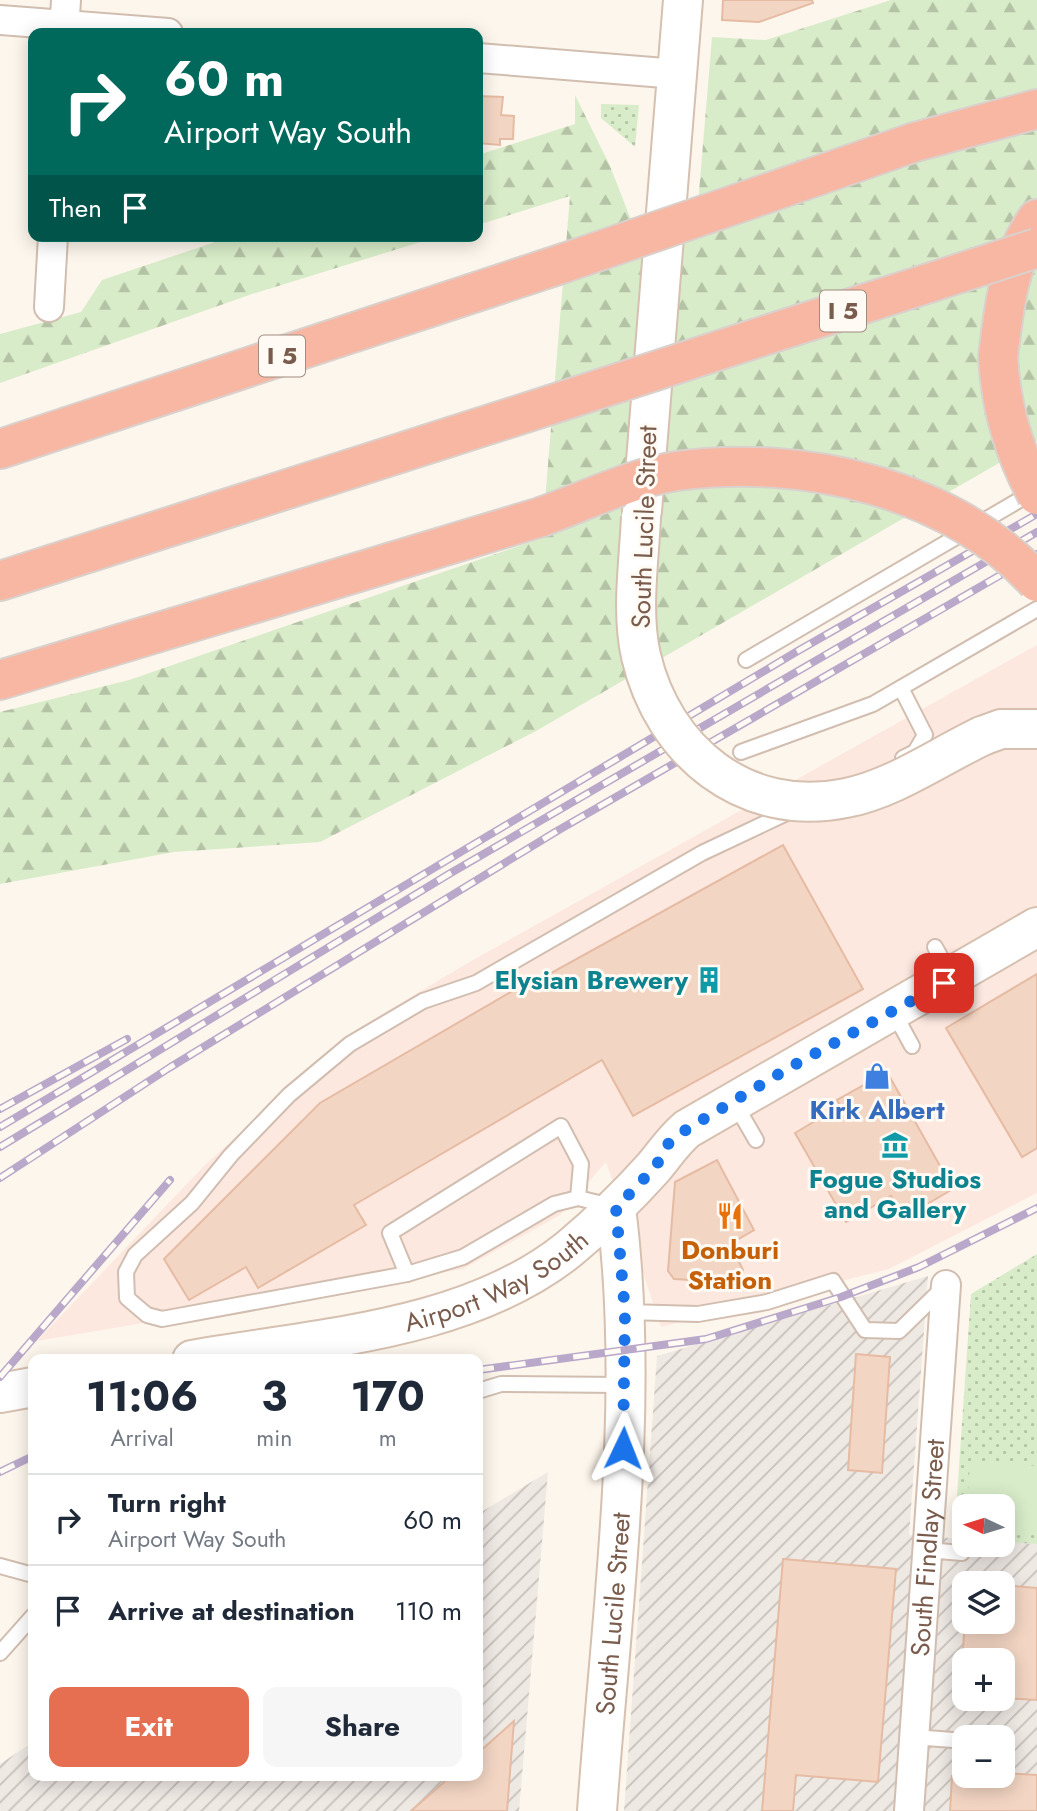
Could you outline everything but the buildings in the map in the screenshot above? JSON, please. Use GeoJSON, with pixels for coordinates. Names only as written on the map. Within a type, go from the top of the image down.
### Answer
{"type":"FeatureCollection","features":[{"type":"Feature","properties":{"kind":"highway"},"geometry":{"type":"LineString","coordinates":[[915,142],[1037,85]]}},
{"type":"Feature","properties":{"kind":"highway","name":"I 5"},"geometry":{"type":"LineString","coordinates":[[0,449],[564,262],[915,142],[1037,109]]}},
{"type":"Feature","properties":{"kind":"highway"},"geometry":{"type":"LineString","coordinates":[[1037,219],[1022,242],[1008,283],[998,357],[1003,408],[1012,440],[1037,492]]}},
{"type":"Feature","properties":{"kind":"highway","name":"I 5"},"geometry":{"type":"LineString","coordinates":[[0,580],[1037,248]]}},
{"type":"Feature","properties":{"kind":"highway"},"geometry":{"type":"LineString","coordinates":[[0,680],[541,517],[676,471],[783,469],[849,478],[937,510],[1006,554],[1037,582]]}},
{"type":"Feature","properties":{"kind":"street","name":"South Lucile Street"},"geometry":{"type":"LineString","coordinates":[[683,0],[637,605],[640,653],[652,696],[682,744],[708,769],[759,793],[817,801],[845,799],[874,790],[1001,729],[1037,729]]}},
{"type":"Feature","properties":{"kind":"street"},"geometry":{"type":"LineString","coordinates":[[0,20],[65,20],[128,28]]}},
{"type":"Feature","properties":{"kind":"street"},"geometry":{"type":"LineString","coordinates":[[483,58],[677,74]]}},
{"type":"Feature","properties":{"kind":"street"},"geometry":{"type":"LineString","coordinates":[[49,307],[53,242]]}},
{"type":"Feature","properties":{"kind":"street","name":"Airport Way South"},"geometry":{"type":"LineString","coordinates":[[226,1354],[418,1320],[461,1307],[535,1271],[567,1250],[616,1208],[656,1166],[668,1144],[687,1129],[893,1011],[944,963],[1037,927]]}},
{"type":"Feature","properties":{"kind":"street","name":"South Lucile Street"},"geometry":{"type":"LineString","coordinates":[[596,1800],[622,1462],[625,1312],[616,1208]]}},
{"type":"Feature","properties":{"kind":"street","name":"South Findlay Street"},"geometry":{"type":"LineString","coordinates":[[909,1811],[946,1285]]}},
{"type":"Feature","properties":{"kind":"street"},"geometry":{"type":"LineString","coordinates":[[0,1393],[28,1388]]}},
{"type":"Feature","properties":{"kind":"lane"},"geometry":{"type":"LineString","coordinates":[[746,660],[1037,492]]}},
{"type":"Feature","properties":{"kind":"lane"},"geometry":{"type":"LineString","coordinates":[[741,752],[873,704],[1037,609]]}},
{"type":"Feature","properties":{"kind":"lane"},"geometry":{"type":"LineString","coordinates":[[890,764],[915,752],[925,735],[901,688]]}},
{"type":"Feature","properties":{"kind":"lane"},"geometry":{"type":"LineString","coordinates":[[616,1208],[578,1198],[554,1204],[463,1256],[407,1274],[162,1319],[147,1315],[127,1298],[126,1272],[135,1255],[192,1203],[231,1155],[289,1095],[350,1044],[423,1001],[476,983],[702,853],[852,782]]}},
{"type":"Feature","properties":{"kind":"lane"},"geometry":{"type":"LineString","coordinates":[[893,1011],[912,1046]]}},
{"type":"Feature","properties":{"kind":"lane"},"geometry":{"type":"LineString","coordinates":[[734,1101],[755,1140]]}},
{"type":"Feature","properties":{"kind":"lane"},"geometry":{"type":"LineString","coordinates":[[407,1274],[390,1233],[561,1126],[581,1164],[578,1198]]}},
{"type":"Feature","properties":{"kind":"lane"},"geometry":{"type":"LineString","coordinates":[[625,1312],[698,1314],[767,1302],[832,1281],[865,1330],[899,1331],[946,1285]]}},
{"type":"Feature","properties":{"kind":"lane"},"geometry":{"type":"LineString","coordinates":[[483,1389],[501,1384],[624,1385]]}},
{"type":"Feature","properties":{"kind":"lane"},"geometry":{"type":"LineString","coordinates":[[927,1550],[952,1551]]}},
{"type":"Feature","properties":{"kind":"lane"},"geometry":{"type":"LineString","coordinates":[[0,1566],[28,1574]]}},
{"type":"Feature","properties":{"kind":"lane"},"geometry":{"type":"LineString","coordinates":[[0,1653],[28,1622]]}},
{"type":"Feature","properties":{"kind":"lane"},"geometry":{"type":"LineString","coordinates":[[913,1737],[952,1740]]}},
{"type":"Feature","properties":{"kind":"shaded area"},"geometry":{"type":"Polygon","coordinates":[[[1037,645],[1037,1193],[889,1269],[661,1327],[606,1162],[560,1215],[463,1269],[37,1341],[204,1166],[349,1034],[466,964],[1037,645]]]}},
{"type":"Feature","properties":{"kind":"shaded area"},"geometry":{"type":"Polygon","coordinates":[[[928,1276],[909,1535],[952,1538],[952,1558],[1015,1558],[1015,1543],[1037,1544],[1037,1811],[624,1811],[657,1356],[928,1276]]]}},
{"type":"Feature","properties":{"kind":"shaded area"},"geometry":{"type":"Polygon","coordinates":[[[548,1472],[519,1811],[0,1811],[0,1764],[28,1745],[28,1781],[483,1781],[483,1511],[548,1472]]]}},
{"type":"Feature","properties":{"kind":"green space"},"geometry":{"type":"Polygon","coordinates":[[[891,0],[1037,0],[1037,441],[536,731],[320,842],[174,852],[0,884],[0,712],[129,680],[542,538],[570,196],[483,223],[483,153],[575,124],[575,95],[610,166],[633,225],[696,228],[712,37],[766,40],[891,0]]]}},
{"type":"Feature","properties":{"kind":"green space"},"geometry":{"type":"Polygon","coordinates":[[[601,104],[639,105],[635,147],[601,118],[601,104]]]}},
{"type":"Feature","properties":{"kind":"green space"},"geometry":{"type":"Polygon","coordinates":[[[215,242],[421,242],[252,294],[0,383],[0,334],[81,312],[102,280],[215,242]]]}},
{"type":"Feature","properties":{"kind":"green space"},"geometry":{"type":"Polygon","coordinates":[[[1037,1254],[1037,1544],[1015,1543],[1015,1494],[957,1494],[971,1294],[1037,1254]]]}},
{"type":"Feature","properties":{"kind":"green space"},"geometry":{"type":"Polygon","coordinates":[[[970,1462],[1037,1466],[1037,1535],[1015,1533],[1015,1494],[968,1494],[970,1462]]]}},
{"type":"Feature","properties":{"kind":"railway"},"geometry":{"type":"LineString","coordinates":[[0,1127],[796,652],[1037,514]]}},
{"type":"Feature","properties":{"kind":"railway"},"geometry":{"type":"LineString","coordinates":[[0,1147],[449,874],[1037,532]]}},
{"type":"Feature","properties":{"kind":"railway"},"geometry":{"type":"LineString","coordinates":[[0,1178],[169,1068],[557,831],[1037,554]]}},
{"type":"Feature","properties":{"kind":"railway"},"geometry":{"type":"LineString","coordinates":[[0,1109],[127,1039]]}},
{"type":"Feature","properties":{"kind":"railway"},"geometry":{"type":"LineString","coordinates":[[0,1377],[170,1180]]}},
{"type":"Feature","properties":{"kind":"railway"},"geometry":{"type":"LineString","coordinates":[[483,1369],[706,1339],[841,1297],[919,1267],[1037,1208]]}},
{"type":"Feature","properties":{"kind":"railway"},"geometry":{"type":"LineString","coordinates":[[0,1472],[28,1458]]}},
{"type":"Feature","properties":{"kind":"place","name":"Elysian Brewery"},"geometry":{"type":"Point","coordinates":[709,980]}},
{"type":"Feature","properties":{"kind":"place","name":"Kirk Albert"},"geometry":{"type":"Point","coordinates":[877,1076]}},
{"type":"Feature","properties":{"kind":"place","name":"Fogue Studios and Gallery"},"geometry":{"type":"Point","coordinates":[895,1145]}},
{"type":"Feature","properties":{"kind":"place","name":"Donburi Station"},"geometry":{"type":"Point","coordinates":[730,1216]}},
{"type":"Feature","properties":{"kind":"route"},"geometry":{"type":"LineString","coordinates":[[623,1448],[625,1312],[623,1263],[616,1208],[656,1166],[668,1144],[687,1129],[794,1065],[944,983]]}}]}
